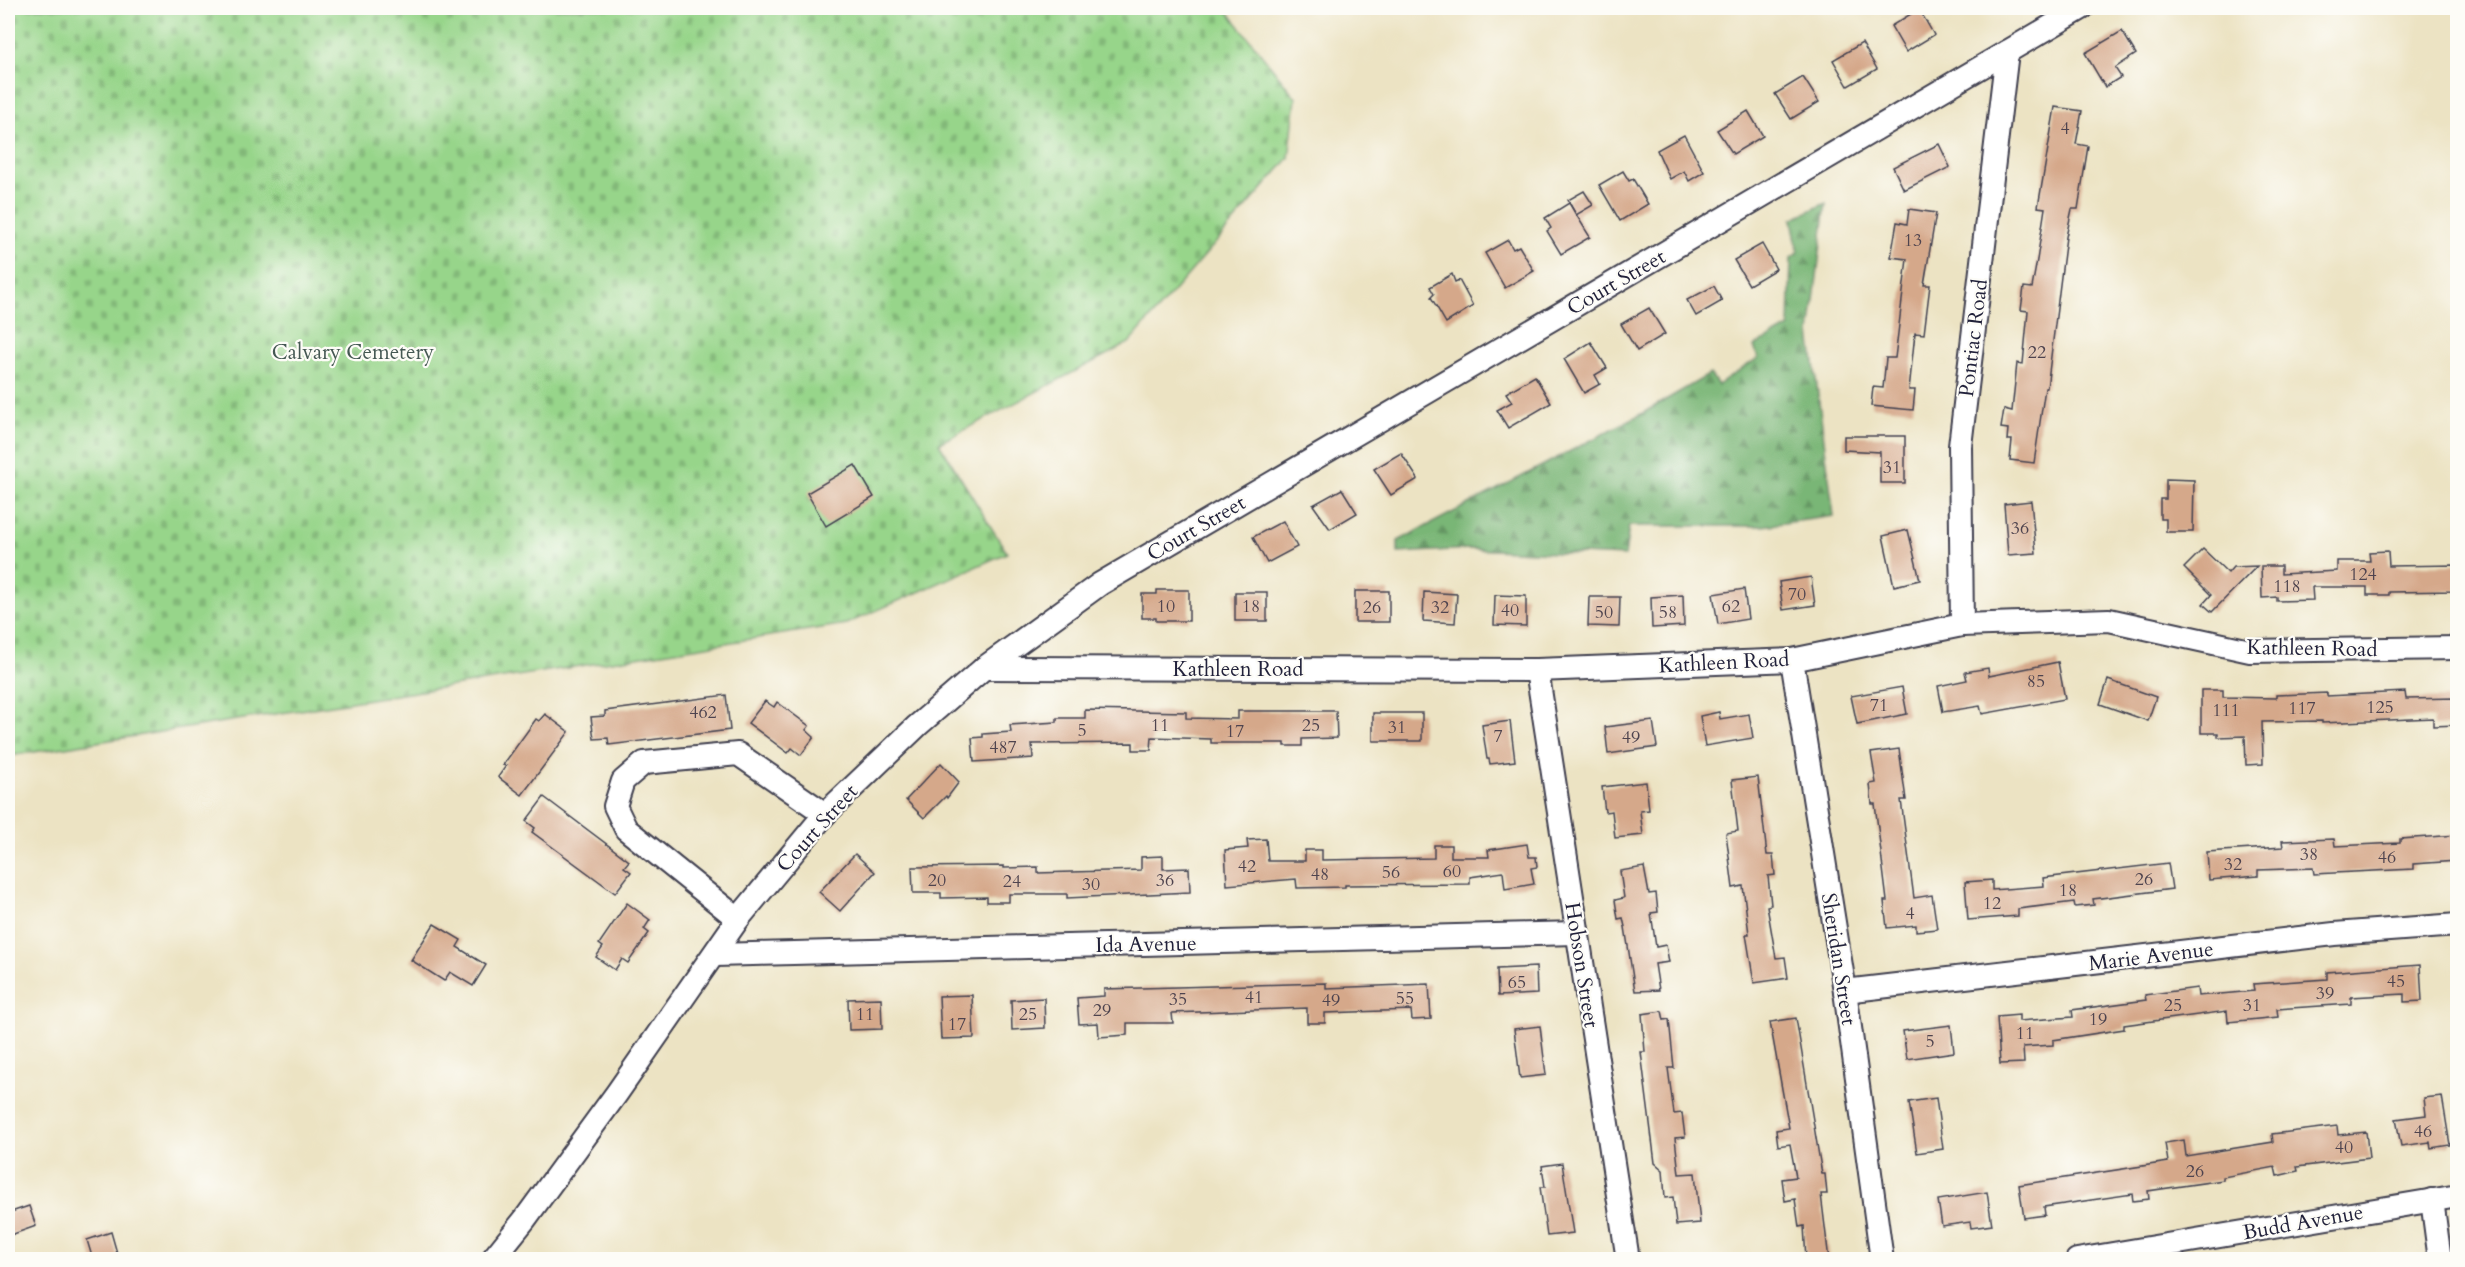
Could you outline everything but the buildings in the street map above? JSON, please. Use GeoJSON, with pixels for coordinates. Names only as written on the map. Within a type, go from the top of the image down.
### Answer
{"type":"FeatureCollection","features":[{"type":"Feature","properties":{"kind":"street","name":"Court Street"},"geometry":{"type":"LineString","coordinates":[[492,1260],[618,1093],[738,919],[825,814],[917,726],[984,668],[1100,584],[2082,8]]}},
{"type":"Feature","properties":{"kind":"street","name":"Pontiac Road"},"geometry":{"type":"LineString","coordinates":[[1962,626],[1960,446],[2007,52]]}},
{"type":"Feature","properties":{"kind":"street","name":"Kathleen Road"},"geometry":{"type":"LineString","coordinates":[[984,668],[1537,670],[1792,660],[1962,626],[2109,620],[2250,651],[2457,648]]}},
{"type":"Feature","properties":{"kind":"street","name":"Sheridan Street"},"geometry":{"type":"LineString","coordinates":[[1792,660],[1845,991],[1882,1260]]}},
{"type":"Feature","properties":{"kind":"street","name":"Hobson Street"},"geometry":{"type":"LineString","coordinates":[[1537,670],[1628,1260]]}},
{"type":"Feature","properties":{"kind":"street"},"geometry":{"type":"LineString","coordinates":[[738,919],[626,829],[615,806],[623,781],[644,763],[738,754],[825,814]]}},
{"type":"Feature","properties":{"kind":"street","name":"Marie Avenue"},"geometry":{"type":"LineString","coordinates":[[1845,991],[2334,934],[2457,925]]}},
{"type":"Feature","properties":{"kind":"street","name":"Ida Avenue"},"geometry":{"type":"LineString","coordinates":[[715,955],[1576,933]]}},
{"type":"Feature","properties":{"kind":"street","name":"Budd Avenue"},"geometry":{"type":"LineString","coordinates":[[2078,1260],[2156,1253],[2457,1196]]}},
{"type":"Feature","properties":{"kind":"street"},"geometry":{"type":"LineString","coordinates":[[2432,1200],[2440,1260]]}},
{"type":"Feature","properties":{"kind":"green space","name":"Calvary Cemetery"},"geometry":{"type":"Polygon","coordinates":[[[8,8],[1225,8],[1296,98],[1289,158],[1129,343],[939,443],[1007,553],[846,624],[8,756],[8,8]]]}},
{"type":"Feature","properties":{"kind":"green space"},"geometry":{"type":"Polygon","coordinates":[[[1826,203],[1810,333],[1834,516],[1762,526],[1629,526],[1625,556],[1470,549],[1398,553],[1398,541],[1643,413],[1710,374],[1718,385],[1758,358],[1754,346],[1789,327],[1791,258],[1798,253],[1792,219],[1826,203]]]}}]}
